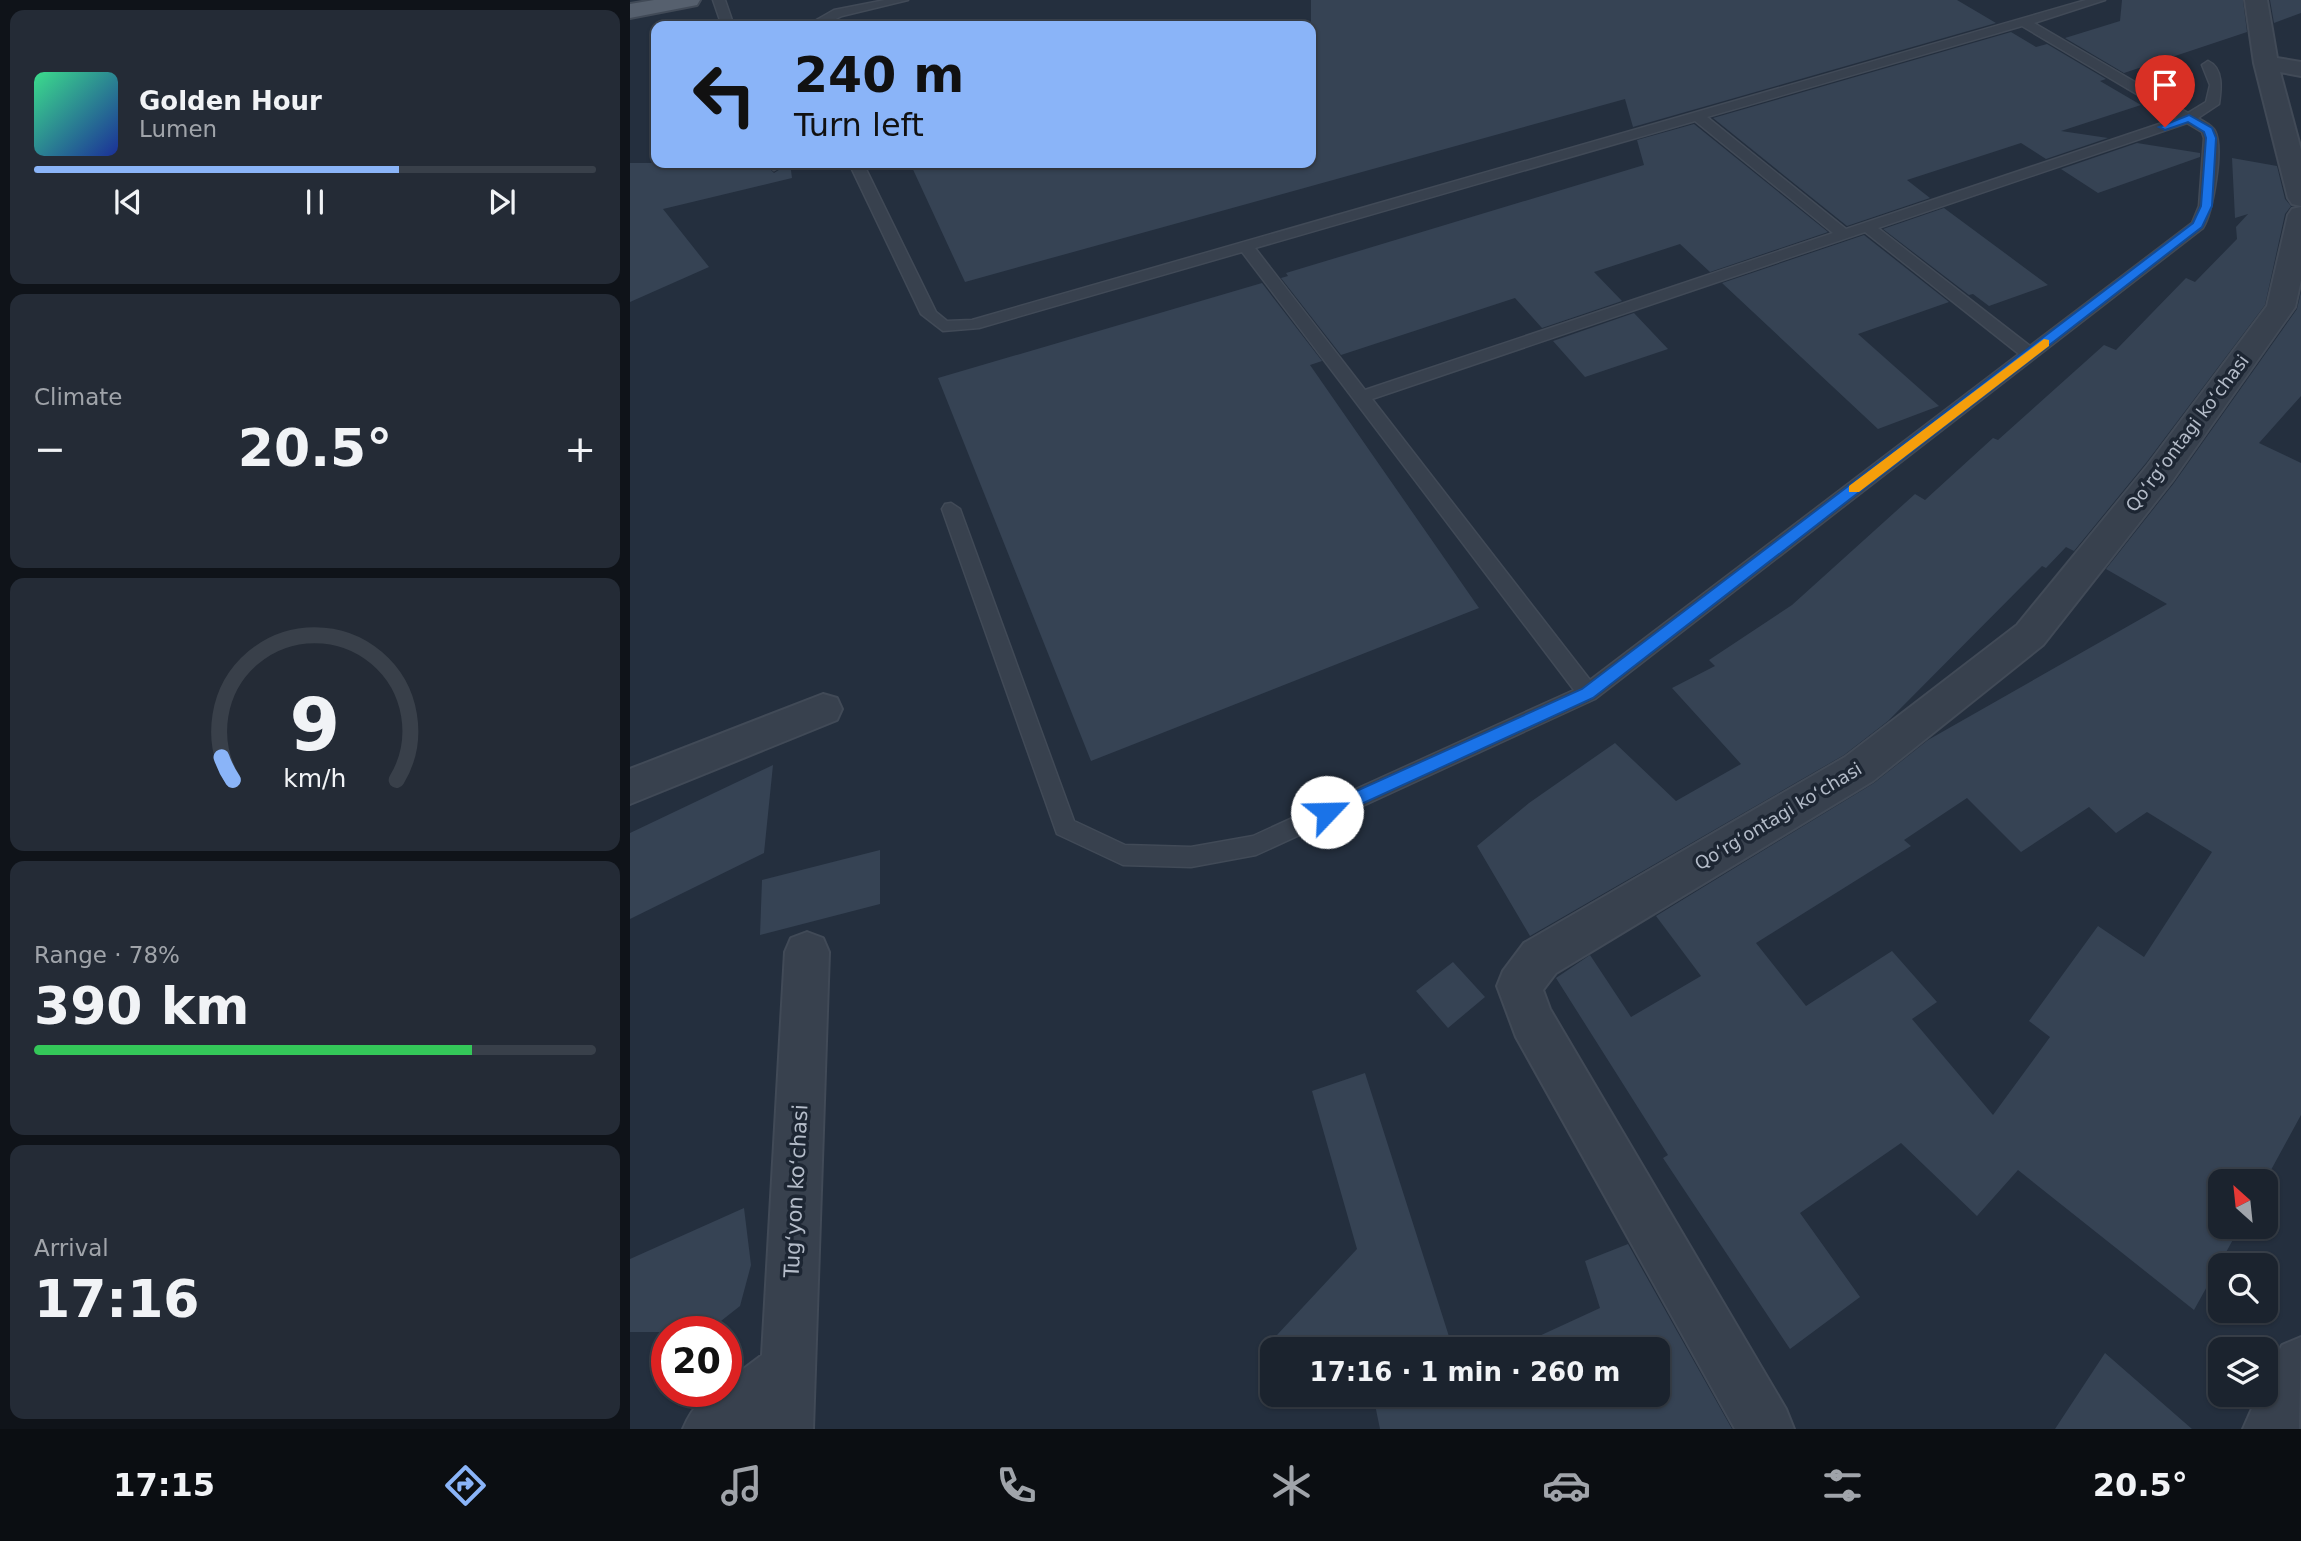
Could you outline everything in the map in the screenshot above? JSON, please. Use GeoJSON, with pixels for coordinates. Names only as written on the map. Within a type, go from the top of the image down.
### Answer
{"type":"FeatureCollection","features":[{"type":"Feature","properties":{"kind":"main road"},"geometry":{"type":"LineString","coordinates":[[630,11],[689,0]]}},
{"type":"Feature","properties":{"kind":"street"},"geometry":{"type":"LineString","coordinates":[[2256,0],[2266,63],[2301,198]]}},
{"type":"Feature","properties":{"kind":"street"},"geometry":{"type":"LineString","coordinates":[[2266,63],[2301,69]]}},
{"type":"Feature","properties":{"kind":"street","name":"Qo‘rg‘ontagi ko‘chasi"},"geometry":{"type":"LineString","coordinates":[[1766,1429],[1532,1021],[1519,986],[1540,958],[1859,769],[2030,635],[2160,473],[2281,307],[2301,215]]}},
{"type":"Feature","properties":{"kind":"street"},"geometry":{"type":"LineString","coordinates":[[630,788],[823,709]]}},
{"type":"Feature","properties":{"kind":"street","name":"Tugʻyon koʻchasi"},"geometry":{"type":"LineString","coordinates":[[785,1429],[807,952]]}},
{"type":"Feature","properties":{"kind":"street"},"geometry":{"type":"LineString","coordinates":[[2271,1429],[2301,1364]]}},
{"type":"Feature","properties":{"kind":"street"},"geometry":{"type":"LineString","coordinates":[[711,1429],[788,1368]]}},
{"type":"Feature","properties":{"kind":"lane"},"geometry":{"type":"LineString","coordinates":[[719,0],[725,21]]}},
{"type":"Feature","properties":{"kind":"lane"},"geometry":{"type":"LineString","coordinates":[[822,21],[838,13],[902,0]]}},
{"type":"Feature","properties":{"kind":"lane"},"geometry":{"type":"LineString","coordinates":[[858,168],[929,314],[943,326],[973,325],[2099,0]]}},
{"type":"Feature","properties":{"kind":"lane"},"geometry":{"type":"LineString","coordinates":[[951,509],[1065,827],[1122,855],[1191,857],[1256,845],[1588,693],[2198,225],[2206,206],[2211,138],[2208,130],[2024,22]]}},
{"type":"Feature","properties":{"kind":"lane"},"geometry":{"type":"LineString","coordinates":[[1361,397],[2189,118],[2212,104],[2216,85],[2208,65]]}},
{"type":"Feature","properties":{"kind":"lane"},"geometry":{"type":"LineString","coordinates":[[1697,116],[1843,234]]}},
{"type":"Feature","properties":{"kind":"lane"},"geometry":{"type":"LineString","coordinates":[[1866,226],[2030,354]]}},
{"type":"Feature","properties":{"kind":"lane"},"geometry":{"type":"LineString","coordinates":[[1245,246],[1588,693]]}},
{"type":"Feature","properties":{"kind":"building"},"geometry":{"type":"Polygon","coordinates":[[[1311,0],[1957,0],[1996,23],[1633,127],[1625,99],[965,282],[912,168],[1316,168],[1316,21],[1311,21],[1311,0]]]}},
{"type":"Feature","properties":{"kind":"building"},"geometry":{"type":"Polygon","coordinates":[[[2122,0],[2243,0],[2247,32],[2124,73],[2065,38],[2120,21],[2122,0]]]}},
{"type":"Feature","properties":{"kind":"building"},"geometry":{"type":"Polygon","coordinates":[[[2270,0],[2301,0],[2301,13],[2274,23],[2270,0]]]}},
{"type":"Feature","properties":{"kind":"building"},"geometry":{"type":"Polygon","coordinates":[[[2011,32],[2036,47],[2047,44],[2106,79],[2100,81],[2141,105],[2061,131],[2108,138],[2046,159],[2021,143],[1907,180],[1930,198],[1847,226],[1713,118],[2011,32]]]}},
{"type":"Feature","properties":{"kind":"building"},"geometry":{"type":"Polygon","coordinates":[[[1694,124],[1828,232],[1710,272],[1680,244],[1594,272],[1622,301],[1542,328],[1515,298],[1341,355],[1281,278],[1288,276],[1286,273],[1644,165],[1637,140],[1694,124]]]}},
{"type":"Feature","properties":{"kind":"building"},"geometry":{"type":"Polygon","coordinates":[[[2137,143],[2200,153],[2200,157],[2098,193],[2061,169],[2137,143]]]}},
{"type":"Feature","properties":{"kind":"building"},"geometry":{"type":"Polygon","coordinates":[[[2232,158],[2277,166],[2285,199],[2291,206],[2285,214],[2265,305],[2146,463],[2074,551],[2066,547],[2046,568],[2042,566],[1888,721],[1844,755],[1530,936],[1477,846],[1529,803],[1615,743],[1676,801],[1741,764],[1672,688],[1715,666],[1709,660],[1792,605],[1915,494],[1925,500],[1993,438],[1998,440],[2104,345],[2116,350],[2186,278],[2195,282],[2237,239],[2236,227],[2248,214],[2235,218],[2232,158]]]}},
{"type":"Feature","properties":{"kind":"building"},"geometry":{"type":"Polygon","coordinates":[[[630,163],[651,163],[651,168],[769,168],[774,173],[782,168],[791,168],[792,178],[663,209],[709,267],[630,302],[630,163]]]}},
{"type":"Feature","properties":{"kind":"building"},"geometry":{"type":"Polygon","coordinates":[[[1944,208],[2048,285],[1989,306],[1973,294],[1969,295],[1883,229],[1944,208]]]}},
{"type":"Feature","properties":{"kind":"building"},"geometry":{"type":"Polygon","coordinates":[[[1864,235],[1949,302],[1858,334],[1939,406],[1878,429],[1722,283],[1864,235]]]}},
{"type":"Feature","properties":{"kind":"building"},"geometry":{"type":"Polygon","coordinates":[[[1262,283],[1322,361],[1310,365],[1479,608],[1091,761],[938,378],[1262,283]]]}},
{"type":"Feature","properties":{"kind":"building"},"geometry":{"type":"Polygon","coordinates":[[[2301,292],[2301,396],[2259,443],[2301,463],[2301,1115],[2272,1169],[2208,1169],[2208,1239],[2233,1239],[2226,1253],[2208,1253],[2208,1285],[2194,1310],[2018,1170],[1977,1216],[1901,1143],[1800,1213],[1860,1297],[1790,1349],[1663,1158],[1668,1155],[1556,978],[1590,955],[1631,1017],[1701,976],[1656,916],[1874,783],[1928,740],[2167,604],[2106,569],[2174,483],[2297,309],[2301,292]],[[1967,798],[1904,840],[1911,846],[1756,943],[1806,1006],[1892,951],[1937,1002],[1912,1019],[1993,1115],[2050,1037],[2029,1021],[2098,926],[2144,957],[2212,852],[2147,812],[2116,833],[2089,807],[2021,852],[1967,798]]]}},
{"type":"Feature","properties":{"kind":"building"},"geometry":{"type":"Polygon","coordinates":[[[1634,313],[1668,349],[1585,377],[1553,341],[1634,313]]]}},
{"type":"Feature","properties":{"kind":"building"},"geometry":{"type":"Polygon","coordinates":[[[773,765],[764,853],[630,919],[630,833],[773,765]]]}},
{"type":"Feature","properties":{"kind":"building"},"geometry":{"type":"Polygon","coordinates":[[[880,850],[880,904],[760,935],[762,880],[880,850]]]}},
{"type":"Feature","properties":{"kind":"building"},"geometry":{"type":"Polygon","coordinates":[[[1453,962],[1485,997],[1448,1028],[1416,991],[1453,962]]]}},
{"type":"Feature","properties":{"kind":"building"},"geometry":{"type":"Polygon","coordinates":[[[1365,1073],[1449,1337],[1275,1337],[1357,1249],[1312,1091],[1365,1073]]]}},
{"type":"Feature","properties":{"kind":"building"},"geometry":{"type":"Polygon","coordinates":[[[744,1208],[751,1265],[740,1306],[727,1316],[651,1316],[651,1332],[630,1332],[630,1259],[744,1208]]]}},
{"type":"Feature","properties":{"kind":"building"},"geometry":{"type":"Polygon","coordinates":[[[1628,1244],[1732,1429],[1380,1429],[1375,1407],[1670,1407],[1670,1337],[1537,1337],[1600,1308],[1585,1261],[1628,1244]]]}},
{"type":"Feature","properties":{"kind":"building"},"geometry":{"type":"Polygon","coordinates":[[[2105,1353],[2192,1429],[2055,1429],[2105,1353]]]}},
{"type":"Feature","properties":{"kind":"slow traffic"},"geometry":{"type":"LineString","coordinates":[[1854,489],[2044,343]]}},
{"type":"Feature","properties":{"kind":"route"},"geometry":{"type":"LineString","coordinates":[[1327,812],[1588,693],[2198,225],[2206,206],[2211,138],[2208,130],[2189,118],[2165,127]]}}]}
